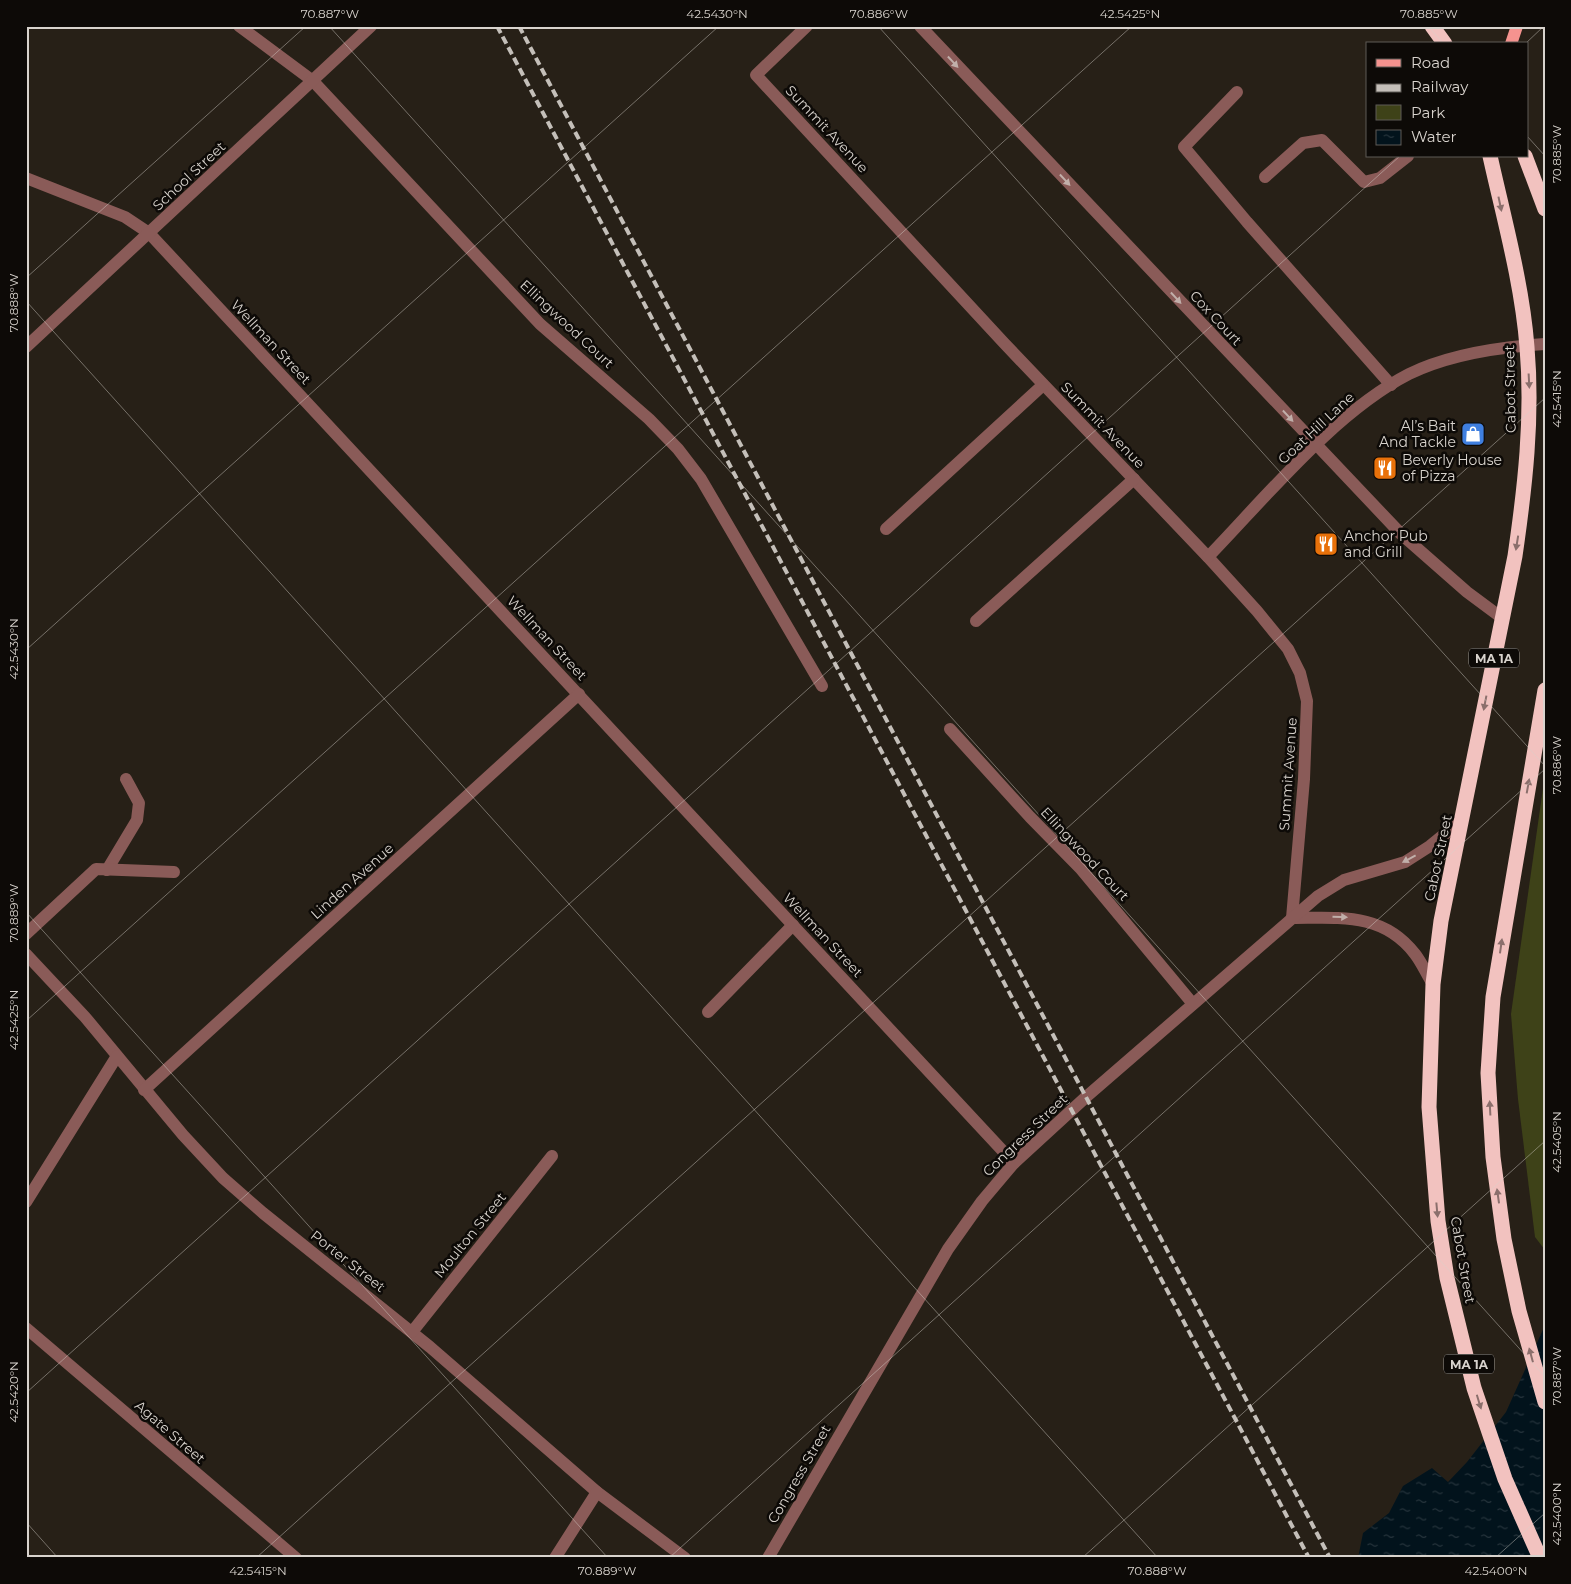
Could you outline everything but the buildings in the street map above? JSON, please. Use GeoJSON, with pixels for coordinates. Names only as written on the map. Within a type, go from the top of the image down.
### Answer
{"type":"FeatureCollection","features":[{"type":"Feature","properties":{"kind":"highway"},"geometry":{"type":"LineString","coordinates":[[1432,26],[1444,42]]}},
{"type":"Feature","properties":{"kind":"highway","name":"Cabot Street"},"geometry":{"type":"LineString","coordinates":[[1490,158],[1516,280],[1527,345],[1530,394],[1523,500],[1502,618],[1441,921],[1432,984],[1429,1107],[1438,1222],[1447,1278],[1474,1388],[1505,1479],[1540,1558]]}},
{"type":"Feature","properties":{"kind":"highway"},"geometry":{"type":"LineString","coordinates":[[1526,158],[1545,209]]}},
{"type":"Feature","properties":{"kind":"highway"},"geometry":{"type":"LineString","coordinates":[[1545,690],[1493,997],[1488,1073],[1493,1157],[1504,1239],[1519,1311],[1545,1402]]}},
{"type":"Feature","properties":{"kind":"main road"},"geometry":{"type":"LineString","coordinates":[[1512,42],[1517,26]]}},
{"type":"Feature","properties":{"kind":"street","name":"Ellingwood Court"},"geometry":{"type":"LineString","coordinates":[[239,26],[313,81],[540,324],[649,419],[678,449],[701,478],[822,686]]}},
{"type":"Feature","properties":{"kind":"street","name":"School Street"},"geometry":{"type":"LineString","coordinates":[[26,347],[371,26]]}},
{"type":"Feature","properties":{"kind":"street","name":"Summit Avenue"},"geometry":{"type":"LineString","coordinates":[[807,26],[756,75],[1043,385],[1208,557],[1282,641],[1300,673],[1307,701],[1307,735],[1292,918]]}},
{"type":"Feature","properties":{"kind":"street","name":"Cox Court"},"geometry":{"type":"LineString","coordinates":[[920,26],[1400,534],[1467,592],[1502,618]]}},
{"type":"Feature","properties":{"kind":"street"},"geometry":{"type":"LineString","coordinates":[[1237,92],[1184,147],[1247,222],[1391,385]]}},
{"type":"Feature","properties":{"kind":"street"},"geometry":{"type":"LineString","coordinates":[[1265,177],[1303,142],[1322,140],[1364,182],[1380,178],[1405,158]]}},
{"type":"Feature","properties":{"kind":"street","name":"Wellman Street"},"geometry":{"type":"LineString","coordinates":[[26,178],[125,217],[149,233],[1014,1163]]}},
{"type":"Feature","properties":{"kind":"street","name":"Goat Hill Lane"},"geometry":{"type":"LineString","coordinates":[[1208,557],[1316,446],[1348,416],[1391,385],[1409,374],[1442,361],[1527,345],[1545,344]]}},
{"type":"Feature","properties":{"kind":"street"},"geometry":{"type":"LineString","coordinates":[[886,528],[1043,385]]}},
{"type":"Feature","properties":{"kind":"street"},"geometry":{"type":"LineString","coordinates":[[976,621],[1134,479]]}},
{"type":"Feature","properties":{"kind":"street","name":"Linden Avenue"},"geometry":{"type":"LineString","coordinates":[[144,1090],[579,694]]}},
{"type":"Feature","properties":{"kind":"street","name":"Ellingwood Court"},"geometry":{"type":"LineString","coordinates":[[950,729],[1030,817],[1080,868],[1194,1004]]}},
{"type":"Feature","properties":{"kind":"street"},"geometry":{"type":"LineString","coordinates":[[107,870],[137,820],[139,803],[126,779]]}},
{"type":"Feature","properties":{"kind":"street","name":"Congress Street"},"geometry":{"type":"LineString","coordinates":[[768,1558],[948,1249],[988,1194],[1014,1163],[1086,1097],[1318,896],[1344,880],[1405,862],[1430,846],[1462,820]]}},
{"type":"Feature","properties":{"kind":"street"},"geometry":{"type":"LineString","coordinates":[[26,934],[96,870],[174,872]]}},
{"type":"Feature","properties":{"kind":"street"},"geometry":{"type":"LineString","coordinates":[[1292,918],[1344,917],[1368,922],[1394,933],[1415,954],[1432,984]]}},
{"type":"Feature","properties":{"kind":"street"},"geometry":{"type":"LineString","coordinates":[[708,1012],[793,925]]}},
{"type":"Feature","properties":{"kind":"street","name":"Porter Street"},"geometry":{"type":"LineString","coordinates":[[26,954],[223,1178],[262,1213],[412,1332],[597,1492],[685,1558]]}},
{"type":"Feature","properties":{"kind":"street"},"geometry":{"type":"LineString","coordinates":[[26,1202],[117,1056]]}},
{"type":"Feature","properties":{"kind":"street","name":"Moulton Street"},"geometry":{"type":"LineString","coordinates":[[412,1332],[552,1156]]}},
{"type":"Feature","properties":{"kind":"street","name":"Agate Street"},"geometry":{"type":"LineString","coordinates":[[26,1328],[296,1558]]}},
{"type":"Feature","properties":{"kind":"street"},"geometry":{"type":"LineString","coordinates":[[555,1558],[597,1492]]}},
{"type":"Feature","properties":{"kind":"green space"},"geometry":{"type":"Polygon","coordinates":[[[1545,774],[1545,1250],[1535,1237],[1518,1099],[1511,1014],[1545,774]]]}},
{"type":"Feature","properties":{"kind":"water"},"geometry":{"type":"Polygon","coordinates":[[[1545,1325],[1545,1558],[1358,1558],[1363,1533],[1389,1513],[1403,1486],[1432,1468],[1448,1482],[1467,1462],[1506,1412],[1545,1325]]]}},
{"type":"Feature","properties":{"kind":"railway"},"geometry":{"type":"LineString","coordinates":[[497,26],[1309,1558]]}},
{"type":"Feature","properties":{"kind":"railway"},"geometry":{"type":"LineString","coordinates":[[519,26],[1330,1558]]}},
{"type":"Feature","properties":{"kind":"place","name":"Al’s Bait And Tackle"},"geometry":{"type":"Point","coordinates":[1473,434]}},
{"type":"Feature","properties":{"kind":"place","name":"Beverly House of Pizza"},"geometry":{"type":"Point","coordinates":[1385,468]}},
{"type":"Feature","properties":{"kind":"place","name":"Anchor Pub and Grill"},"geometry":{"type":"Point","coordinates":[1326,544]}}]}
